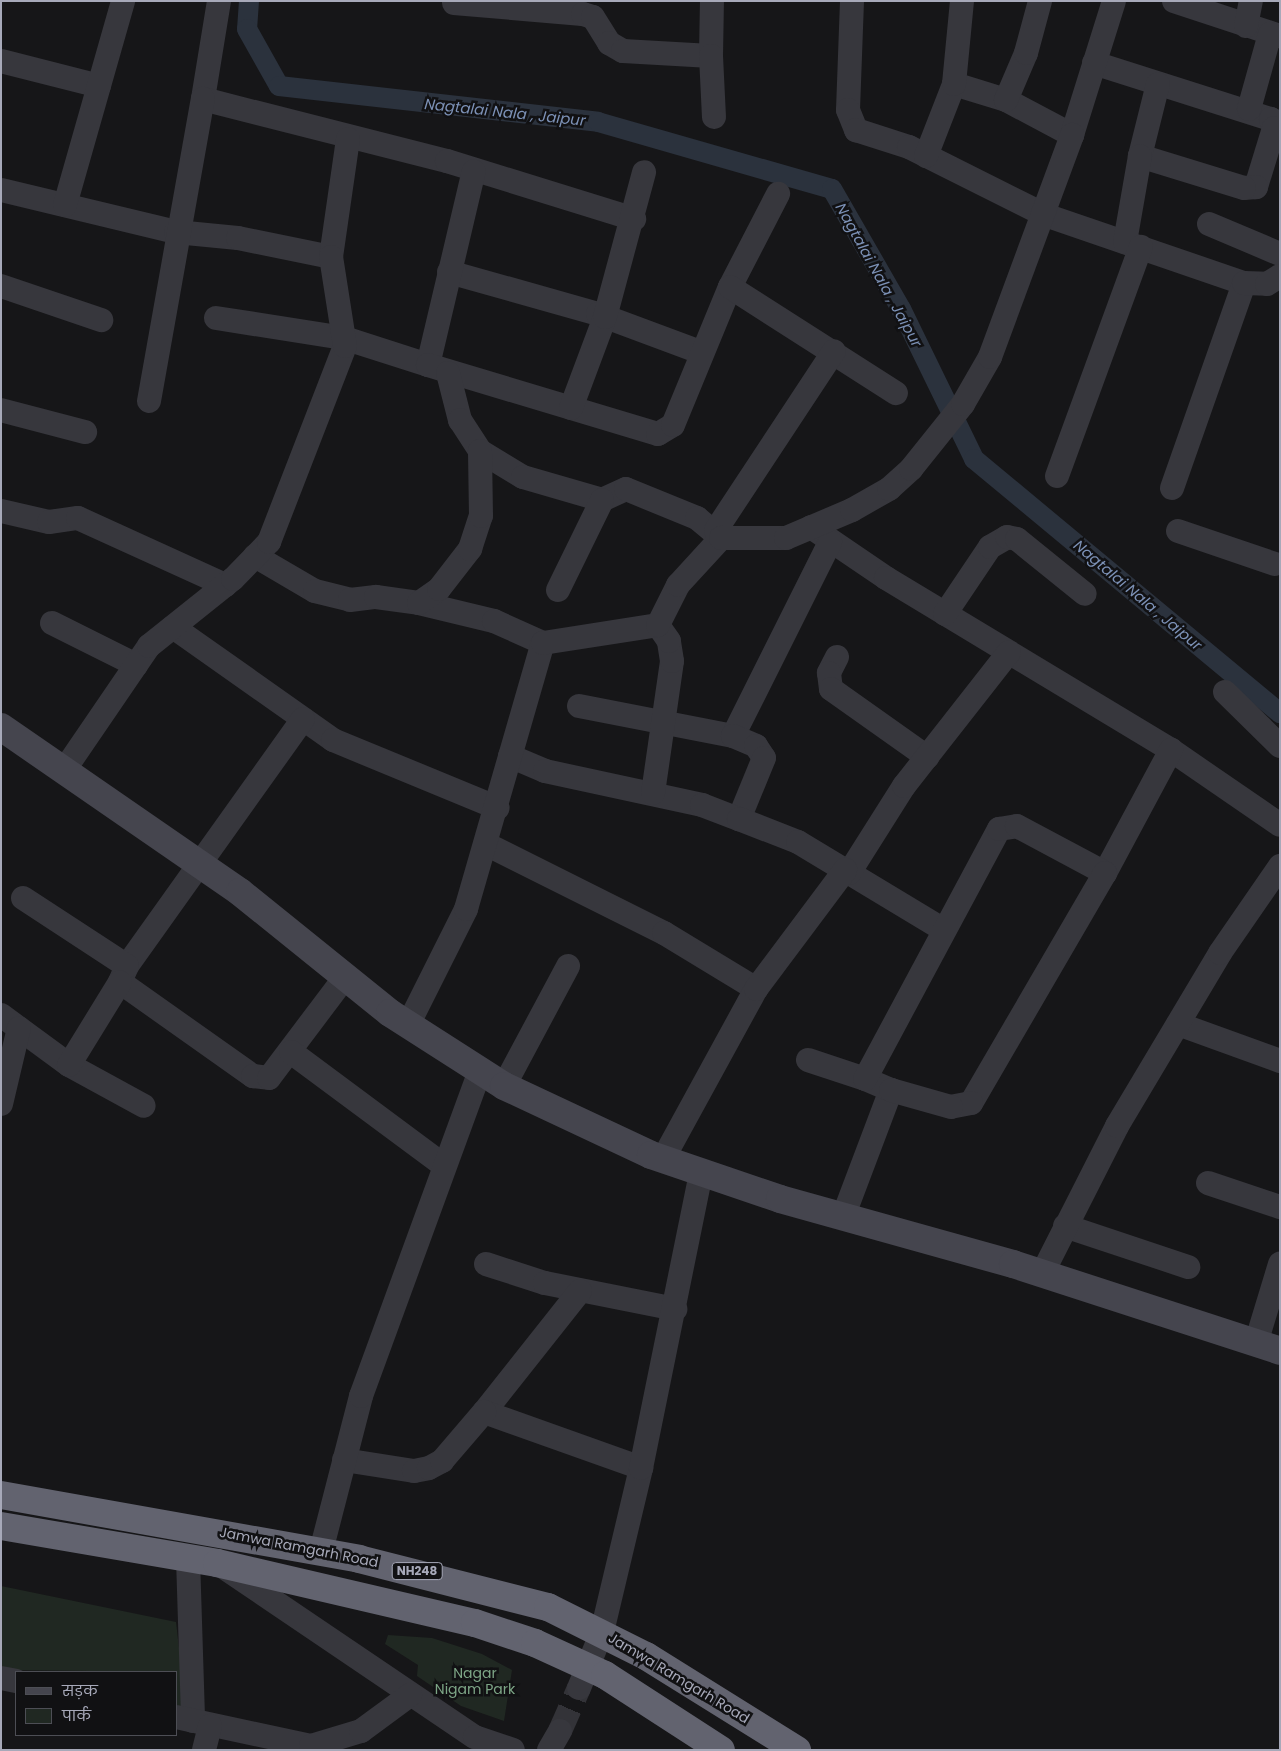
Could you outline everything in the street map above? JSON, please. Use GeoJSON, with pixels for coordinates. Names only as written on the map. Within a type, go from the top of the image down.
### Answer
{"type":"FeatureCollection","features":[{"type":"Feature","properties":{"kind":"highway","name":"Jamwa Ramgarh Road"},"geometry":{"type":"LineString","coordinates":[[1,1495],[321,1551],[507,1595],[602,1632],[797,1750]]}},
{"type":"Feature","properties":{"kind":"highway","name":"NH248"},"geometry":{"type":"LineString","coordinates":[[1,1526],[217,1563],[475,1623],[721,1750]]}},
{"type":"Feature","properties":{"kind":"street"},"geometry":{"type":"LineString","coordinates":[[65,204],[123,1]]}},
{"type":"Feature","properties":{"kind":"street"},"geometry":{"type":"LineString","coordinates":[[148,401],[176,232],[203,99],[219,1]]}},
{"type":"Feature","properties":{"kind":"street"},"geometry":{"type":"LineString","coordinates":[[712,1],[711,56],[714,117]]}},
{"type":"Feature","properties":{"kind":"street"},"geometry":{"type":"LineString","coordinates":[[852,1],[848,110],[856,130],[926,156],[1045,215],[1244,283],[1267,284],[1280,276]]}},
{"type":"Feature","properties":{"kind":"street"},"geometry":{"type":"LineString","coordinates":[[926,156],[954,84],[962,1]]}},
{"type":"Feature","properties":{"kind":"street"},"geometry":{"type":"LineString","coordinates":[[1006,100],[1026,53],[1040,1]]}},
{"type":"Feature","properties":{"kind":"street"},"geometry":{"type":"LineString","coordinates":[[558,590],[602,500],[626,489],[669,504],[719,534],[786,538],[889,489],[934,444],[963,404],[990,357],[1045,215],[1114,1]]}},
{"type":"Feature","properties":{"kind":"street"},"geometry":{"type":"LineString","coordinates":[[1174,1],[1275,35],[1249,109]]}},
{"type":"Feature","properties":{"kind":"street"},"geometry":{"type":"LineString","coordinates":[[1246,26],[1251,1]]}},
{"type":"Feature","properties":{"kind":"street"},"geometry":{"type":"LineString","coordinates":[[448,2],[584,14],[594,17],[609,43],[623,51],[711,56]]}},
{"type":"Feature","properties":{"kind":"street"},"geometry":{"type":"LineString","coordinates":[[1,61],[99,86]]}},
{"type":"Feature","properties":{"kind":"street"},"geometry":{"type":"LineString","coordinates":[[1094,63],[1158,84],[1249,109],[1271,120],[1274,128],[1273,160],[1253,188],[1140,156]]}},
{"type":"Feature","properties":{"kind":"street"},"geometry":{"type":"LineString","coordinates":[[954,84],[1006,100],[1072,135]]}},
{"type":"Feature","properties":{"kind":"street"},"geometry":{"type":"LineString","coordinates":[[1057,476],[1133,245],[1140,156],[1158,84]]}},
{"type":"Feature","properties":{"kind":"street"},"geometry":{"type":"LineString","coordinates":[[203,99],[474,171],[634,219]]}},
{"type":"Feature","properties":{"kind":"street"},"geometry":{"type":"LineString","coordinates":[[66,769],[149,646],[225,586],[269,542],[345,346],[331,257],[348,139]]}},
{"type":"Feature","properties":{"kind":"street"},"geometry":{"type":"LineString","coordinates":[[474,171],[449,272],[438,369],[460,420],[480,451],[523,477],[602,500]]}},
{"type":"Feature","properties":{"kind":"street"},"geometry":{"type":"LineString","coordinates":[[571,408],[606,317],[634,219],[644,172]]}},
{"type":"Feature","properties":{"kind":"street"},"geometry":{"type":"LineString","coordinates":[[1,190],[176,232],[238,238],[331,257]]}},
{"type":"Feature","properties":{"kind":"street"},"geometry":{"type":"LineString","coordinates":[[216,318],[344,338],[438,369],[649,433],[667,430],[730,287],[778,194]]}},
{"type":"Feature","properties":{"kind":"street"},"geometry":{"type":"LineString","coordinates":[[1209,224],[1280,254]]}},
{"type":"Feature","properties":{"kind":"street"},"geometry":{"type":"LineString","coordinates":[[449,272],[606,317],[700,352]]}},
{"type":"Feature","properties":{"kind":"street"},"geometry":{"type":"LineString","coordinates":[[1172,488],[1244,283]]}},
{"type":"Feature","properties":{"kind":"street"},"geometry":{"type":"LineString","coordinates":[[730,287],[834,351],[896,393]]}},
{"type":"Feature","properties":{"kind":"street"},"geometry":{"type":"LineString","coordinates":[[2,288],[101,320]]}},
{"type":"Feature","properties":{"kind":"street"},"geometry":{"type":"LineString","coordinates":[[658,625],[678,585],[719,534],[834,351]]}},
{"type":"Feature","properties":{"kind":"street"},"geometry":{"type":"LineString","coordinates":[[1,410],[85,432]]}},
{"type":"Feature","properties":{"kind":"street"},"geometry":{"type":"LineString","coordinates":[[419,603],[439,589],[470,549],[481,516],[480,451]]}},
{"type":"Feature","properties":{"kind":"street"},"geometry":{"type":"LineString","coordinates":[[1,511],[49,522],[78,518],[225,586]]}},
{"type":"Feature","properties":{"kind":"street"},"geometry":{"type":"LineString","coordinates":[[812,527],[830,542],[945,614],[1171,750],[1280,825]]}},
{"type":"Feature","properties":{"kind":"street"},"geometry":{"type":"LineString","coordinates":[[1178,531],[1278,558]]}},
{"type":"Feature","properties":{"kind":"street"},"geometry":{"type":"LineString","coordinates":[[945,614],[990,547],[1007,537],[1017,539],[1085,594]]}},
{"type":"Feature","properties":{"kind":"street"},"geometry":{"type":"LineString","coordinates":[[733,736],[830,542]]}},
{"type":"Feature","properties":{"kind":"street"},"geometry":{"type":"LineString","coordinates":[[256,556],[315,590],[350,600],[376,597],[419,603],[494,621],[543,643],[658,625]]}},
{"type":"Feature","properties":{"kind":"street"},"geometry":{"type":"LineString","coordinates":[[52,623],[136,665]]}},
{"type":"Feature","properties":{"kind":"street"},"geometry":{"type":"LineString","coordinates":[[653,793],[671,650],[658,625]]}},
{"type":"Feature","properties":{"kind":"street"},"geometry":{"type":"LineString","coordinates":[[173,627],[333,740],[425,782],[498,808]]}},
{"type":"Feature","properties":{"kind":"street"},"geometry":{"type":"LineString","coordinates":[[408,1025],[466,908],[498,808],[510,756],[543,643]]}},
{"type":"Feature","properties":{"kind":"street"},"geometry":{"type":"LineString","coordinates":[[663,1159],[756,989],[847,872],[927,758],[1009,652]]}},
{"type":"Feature","properties":{"kind":"street"},"geometry":{"type":"LineString","coordinates":[[837,657],[829,673],[831,689],[927,758]]}},
{"type":"Feature","properties":{"kind":"street"},"geometry":{"type":"LineString","coordinates":[[1224,692],[1280,746]]}},
{"type":"Feature","properties":{"kind":"street"},"geometry":{"type":"LineString","coordinates":[[579,706],[733,736],[756,746],[764,758],[739,819]]}},
{"type":"Feature","properties":{"kind":"street"},"geometry":{"type":"LineString","coordinates":[[69,1065],[124,974],[203,866],[303,719]]}},
{"type":"Feature","properties":{"kind":"street"},"geometry":{"type":"LineString","coordinates":[[1,727],[66,769],[203,866],[408,1025],[504,1086],[663,1159],[844,1217],[1042,1274],[1268,1347],[1280,1264]]}},
{"type":"Feature","properties":{"kind":"street"},"geometry":{"type":"LineString","coordinates":[[808,1060],[891,1090],[951,1107],[971,1103],[1105,873],[1171,750]]}},
{"type":"Feature","properties":{"kind":"street"},"geometry":{"type":"LineString","coordinates":[[510,756],[544,771],[653,793],[739,819],[798,842],[942,929]]}},
{"type":"Feature","properties":{"kind":"street"},"geometry":{"type":"LineString","coordinates":[[864,1079],[942,929],[1006,824],[1105,873]]}},
{"type":"Feature","properties":{"kind":"street"},"geometry":{"type":"LineString","coordinates":[[486,844],[664,933],[756,989]]}},
{"type":"Feature","properties":{"kind":"street"},"geometry":{"type":"LineString","coordinates":[[1042,1274],[1065,1226],[1178,1024],[1280,866]]}},
{"type":"Feature","properties":{"kind":"street"},"geometry":{"type":"LineString","coordinates":[[23,898],[124,974],[253,1076],[275,1075],[345,977]]}},
{"type":"Feature","properties":{"kind":"street"},"geometry":{"type":"LineString","coordinates":[[504,1086],[568,966]]}},
{"type":"Feature","properties":{"kind":"street"},"geometry":{"type":"LineString","coordinates":[[1,1104],[10,1022],[69,1065],[144,1106]]}},
{"type":"Feature","properties":{"kind":"street"},"geometry":{"type":"LineString","coordinates":[[1178,1024],[1280,1061]]}},
{"type":"Feature","properties":{"kind":"street"},"geometry":{"type":"LineString","coordinates":[[292,1052],[443,1165]]}},
{"type":"Feature","properties":{"kind":"street"},"geometry":{"type":"LineString","coordinates":[[321,1551],[361,1396],[443,1165],[480,1071]]}},
{"type":"Feature","properties":{"kind":"street"},"geometry":{"type":"LineString","coordinates":[[844,1217],[891,1090]]}},
{"type":"Feature","properties":{"kind":"street"},"geometry":{"type":"LineString","coordinates":[[584,1678],[602,1632],[641,1468],[702,1172]]}},
{"type":"Feature","properties":{"kind":"street"},"geometry":{"type":"LineString","coordinates":[[1208,1183],[1280,1207]]}},
{"type":"Feature","properties":{"kind":"street"},"geometry":{"type":"LineString","coordinates":[[1065,1226],[1188,1267]]}},
{"type":"Feature","properties":{"kind":"street"},"geometry":{"type":"LineString","coordinates":[[486,1264],[580,1291],[675,1309]]}},
{"type":"Feature","properties":{"kind":"street"},"geometry":{"type":"LineString","coordinates":[[344,1460],[414,1471],[429,1468],[442,1460],[484,1412],[580,1291]]}},
{"type":"Feature","properties":{"kind":"street"},"geometry":{"type":"LineString","coordinates":[[484,1412],[641,1468]]}},
{"type":"Feature","properties":{"kind":"street"},"geometry":{"type":"LineString","coordinates":[[188,1558],[193,1722],[204,1750]]}},
{"type":"Feature","properties":{"kind":"street"},"geometry":{"type":"LineString","coordinates":[[217,1563],[410,1695],[475,1737],[513,1750]]}},
{"type":"Feature","properties":{"kind":"street"},"geometry":{"type":"LineString","coordinates":[[1,1678],[15,1681]]}},
{"type":"Feature","properties":{"kind":"street"},"geometry":{"type":"LineString","coordinates":[[193,1722],[311,1746],[333,1742],[361,1731],[410,1695]]}},
{"type":"Feature","properties":{"kind":"green space"},"geometry":{"type":"Polygon","coordinates":[[[1,1586],[176,1622],[186,1709],[178,1706],[178,1671],[1,1670],[1,1586]]]}},
{"type":"Feature","properties":{"kind":"green space","name":"Nagar Nigam Park"},"geometry":{"type":"Polygon","coordinates":[[[388,1635],[432,1638],[482,1654],[512,1670],[504,1721],[461,1706],[417,1676],[418,1665],[385,1644],[388,1635]]]}},
{"type":"Feature","properties":{"kind":"waterway","name":"Nagtalai Nala , Jaipur"},"geometry":{"type":"LineString","coordinates":[[249,1],[247,29],[279,86],[598,122],[832,189],[901,309],[974,459],[1280,713]]}},
{"type":"Feature","properties":{"kind":"tunnel"},"geometry":{"type":"LineString","coordinates":[[560,1731],[579,1688]]}}]}
